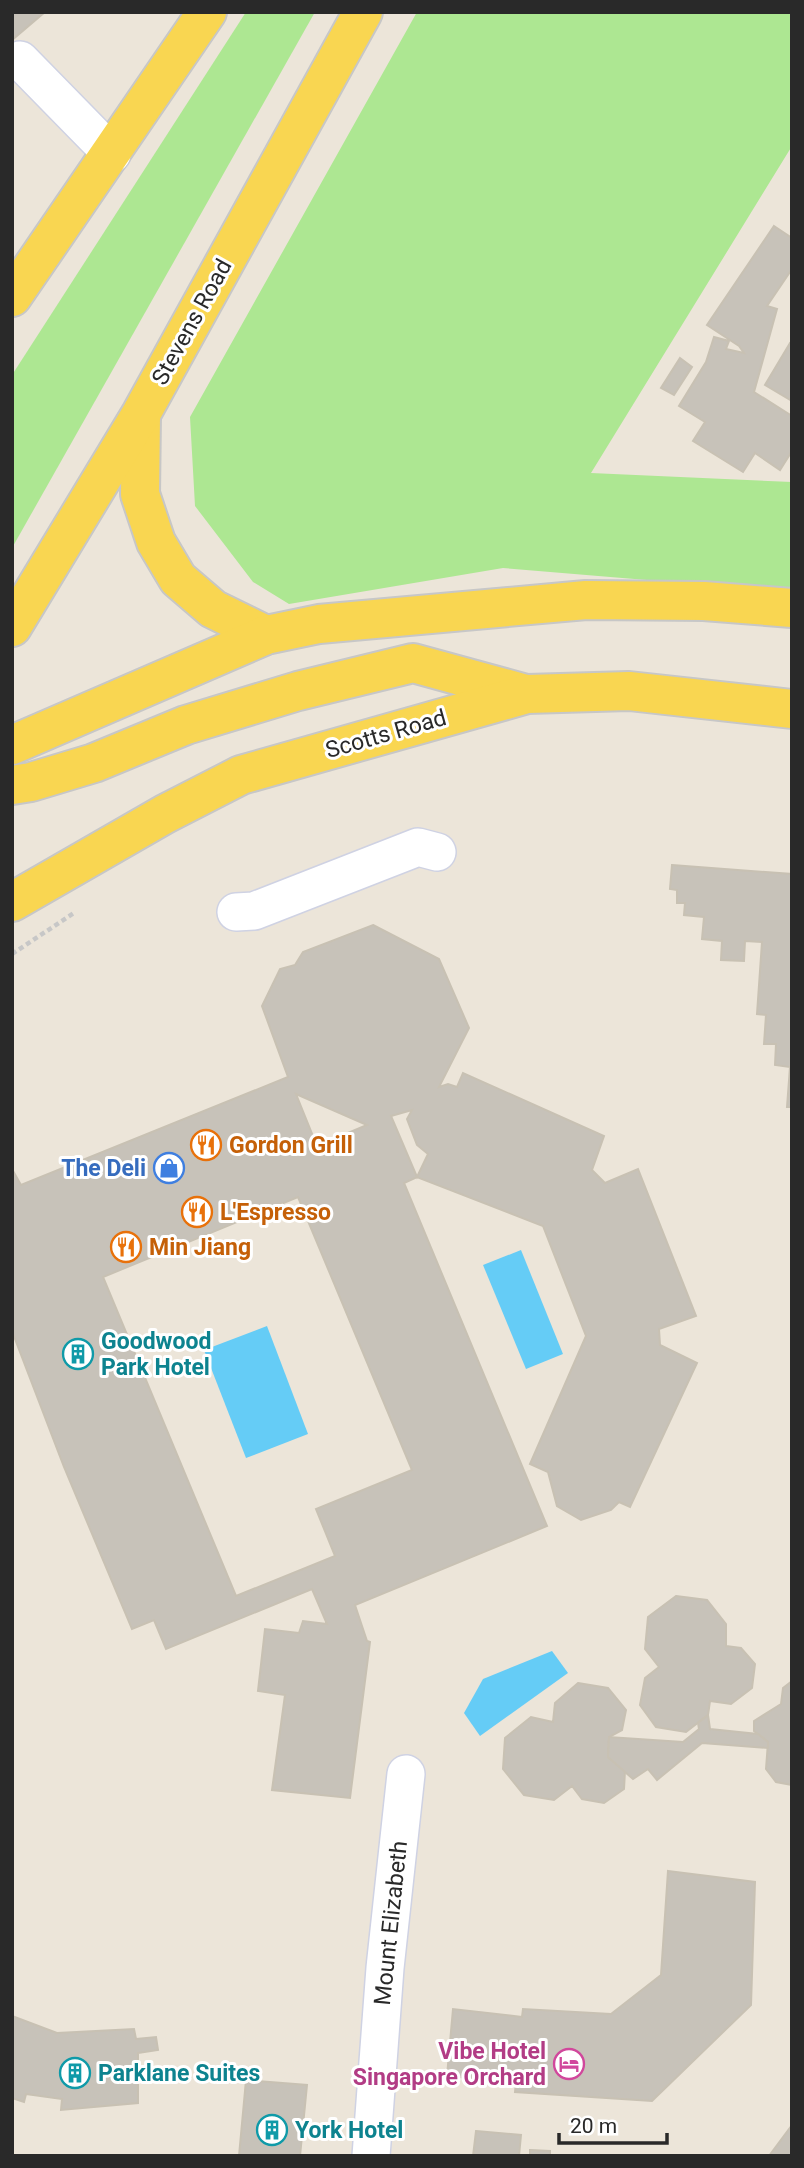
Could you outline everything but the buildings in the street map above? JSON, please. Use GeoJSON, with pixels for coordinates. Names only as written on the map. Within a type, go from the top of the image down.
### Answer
{"type":"FeatureCollection","features":[{"type":"Feature","properties":{"kind":"main road"},"geometry":{"type":"LineString","coordinates":[[12,297],[207,12]]}},
{"type":"Feature","properties":{"kind":"main road","name":"Stevens Road"},"geometry":{"type":"LineString","coordinates":[[12,627],[141,414],[363,12]]}},
{"type":"Feature","properties":{"kind":"main road"},"geometry":{"type":"LineString","coordinates":[[141,414],[140,494],[156,542],[178,579],[212,609],[266,635]]}},
{"type":"Feature","properties":{"kind":"main road"},"geometry":{"type":"LineString","coordinates":[[12,745],[266,635],[319,624],[586,600],[704,601],[792,608]]}},
{"type":"Feature","properties":{"kind":"main road"},"geometry":{"type":"LineString","coordinates":[[12,785],[94,763],[186,725],[273,698],[413,663],[527,694]]}},
{"type":"Feature","properties":{"kind":"main road","name":"Scotts Road"},"geometry":{"type":"LineString","coordinates":[[12,902],[165,814],[241,775],[527,694],[629,691],[792,709]]}},
{"type":"Feature","properties":{"kind":"street"},"geometry":{"type":"LineString","coordinates":[[20,60],[112,154]]}},
{"type":"Feature","properties":{"kind":"street"},"geometry":{"type":"LineString","coordinates":[[236,912],[254,911],[418,847],[437,852]]}},
{"type":"Feature","properties":{"kind":"street","name":"Mount Elizabeth"},"geometry":{"type":"LineString","coordinates":[[371,2156],[385,1968],[406,1774]]}},
{"type":"Feature","properties":{"kind":"path"},"geometry":{"type":"LineString","coordinates":[[12,954],[82,908]]}},
{"type":"Feature","properties":{"kind":"green space"},"geometry":{"type":"Polygon","coordinates":[[[246,12],[315,12],[12,548],[12,375],[246,12]]]}},
{"type":"Feature","properties":{"kind":"green space"},"geometry":{"type":"Polygon","coordinates":[[[417,12],[792,12],[792,146],[591,473],[792,482],[792,592],[503,568],[289,604],[253,582],[195,506],[190,417],[417,12]]]}},
{"type":"Feature","properties":{"kind":"water"},"geometry":{"type":"Polygon","coordinates":[[[521,1250],[563,1354],[526,1369],[483,1265],[521,1250]]]}},
{"type":"Feature","properties":{"kind":"water"},"geometry":{"type":"Polygon","coordinates":[[[267,1326],[308,1434],[246,1458],[204,1350],[267,1326]]]}},
{"type":"Feature","properties":{"kind":"water"},"geometry":{"type":"Polygon","coordinates":[[[552,1651],[568,1673],[480,1736],[464,1713],[483,1679],[552,1651]]]}},
{"type":"Feature","properties":{"kind":"place","name":"Gordon Grill"},"geometry":{"type":"Point","coordinates":[206,1145]}},
{"type":"Feature","properties":{"kind":"place","name":"The Deli"},"geometry":{"type":"Point","coordinates":[169,1168]}},
{"type":"Feature","properties":{"kind":"place","name":"L'Espresso"},"geometry":{"type":"Point","coordinates":[197,1212]}},
{"type":"Feature","properties":{"kind":"place","name":"Min Jiang"},"geometry":{"type":"Point","coordinates":[126,1247]}},
{"type":"Feature","properties":{"kind":"place","name":"Goodwood Park Hotel"},"geometry":{"type":"Point","coordinates":[78,1354]}},
{"type":"Feature","properties":{"kind":"place","name":"Vibe Hotel Singapore Orchard"},"geometry":{"type":"Point","coordinates":[569,2064]}},
{"type":"Feature","properties":{"kind":"place","name":"Parklane Suites"},"geometry":{"type":"Point","coordinates":[75,2073]}},
{"type":"Feature","properties":{"kind":"place","name":"York Hotel"},"geometry":{"type":"Point","coordinates":[272,2130]}}]}
